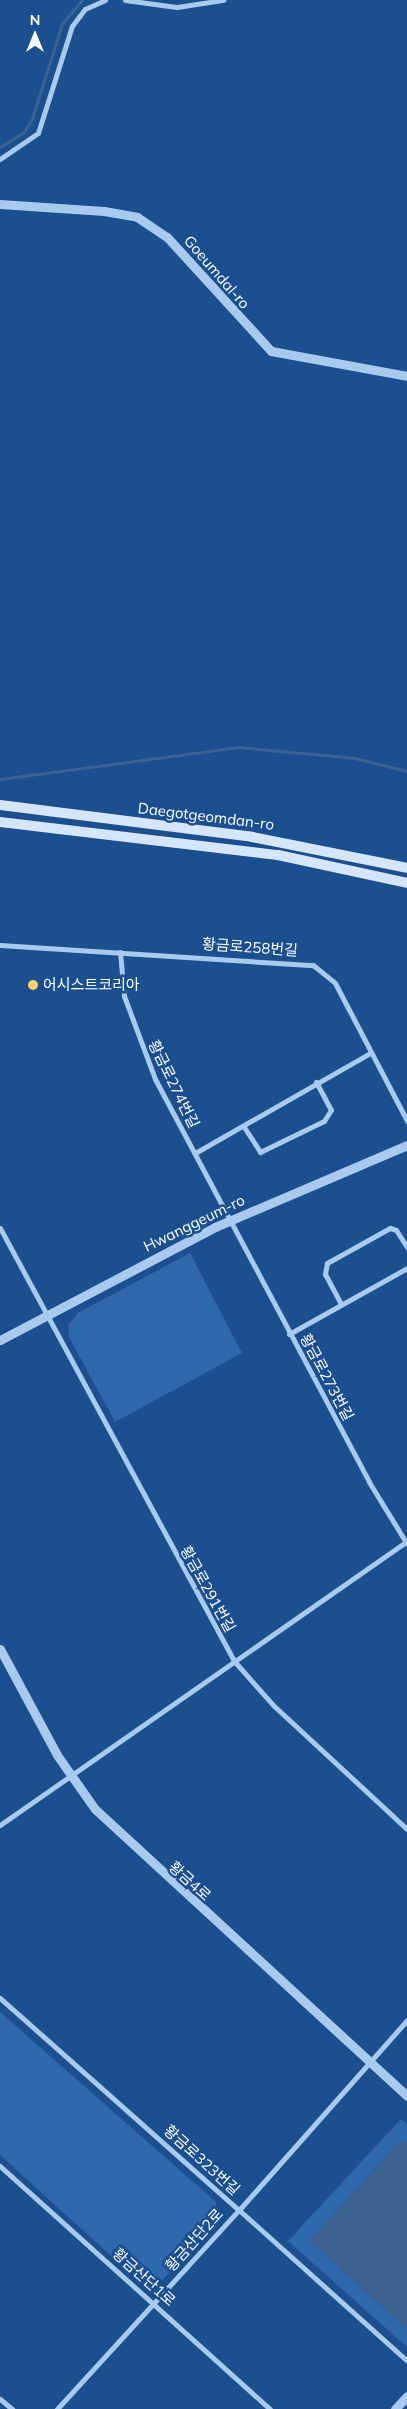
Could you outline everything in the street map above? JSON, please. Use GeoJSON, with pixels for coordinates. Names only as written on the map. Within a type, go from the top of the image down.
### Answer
{"type":"FeatureCollection","features":[{"type":"Feature","properties":{"kind":"main road","name":"Daegotgeomdan-ro"},"geometry":{"type":"LineString","coordinates":[[0,805],[252,837],[407,868]]}},
{"type":"Feature","properties":{"kind":"main road","name":"Daegotgeomdan-ro"},"geometry":{"type":"LineString","coordinates":[[0,822],[278,855],[407,883]]}},
{"type":"Feature","properties":{"kind":"street"},"geometry":{"type":"LineString","coordinates":[[0,159],[38,133],[72,26],[85,9],[105,0]]}},
{"type":"Feature","properties":{"kind":"street"},"geometry":{"type":"LineString","coordinates":[[125,0],[177,7],[223,0]]}},
{"type":"Feature","properties":{"kind":"street","name":"Goeumdal-ro"},"geometry":{"type":"LineString","coordinates":[[0,204],[104,211],[137,217],[167,237],[271,351],[407,376]]}},
{"type":"Feature","properties":{"kind":"street","name":"황금로258번길"},"geometry":{"type":"LineString","coordinates":[[0,945],[312,965],[330,975],[407,1121]]}},
{"type":"Feature","properties":{"kind":"street","name":"황금로274번길"},"geometry":{"type":"LineString","coordinates":[[120,952],[121,983],[138,1038],[229,1220]]}},
{"type":"Feature","properties":{"kind":"street"},"geometry":{"type":"LineString","coordinates":[[195,1153],[244,1127],[316,1082],[370,1053]]}},
{"type":"Feature","properties":{"kind":"street"},"geometry":{"type":"LineString","coordinates":[[244,1127],[260,1152],[324,1122],[331,1110],[316,1082]]}},
{"type":"Feature","properties":{"kind":"street","name":"Hwanggeum-ro"},"geometry":{"type":"LineString","coordinates":[[0,1340],[229,1220],[407,1145]]}},
{"type":"Feature","properties":{"kind":"street","name":"황금로273번길"},"geometry":{"type":"LineString","coordinates":[[229,1220],[289,1334],[406,1542]]}},
{"type":"Feature","properties":{"kind":"street","name":"황금로291번길"},"geometry":{"type":"LineString","coordinates":[[0,1228],[235,1662],[273,1706],[407,1829]]}},
{"type":"Feature","properties":{"kind":"street"},"geometry":{"type":"LineString","coordinates":[[341,1304],[325,1274],[327,1263],[390,1228],[407,1247]]}},
{"type":"Feature","properties":{"kind":"street"},"geometry":{"type":"LineString","coordinates":[[289,1334],[407,1268]]}},
{"type":"Feature","properties":{"kind":"street"},"geometry":{"type":"LineString","coordinates":[[0,1825],[69,1775],[406,1542]]}},
{"type":"Feature","properties":{"kind":"street","name":"황금4로"},"geometry":{"type":"LineString","coordinates":[[0,1649],[69,1775],[128,1844],[407,2096]]}},
{"type":"Feature","properties":{"kind":"street","name":"황금로323번길"},"geometry":{"type":"LineString","coordinates":[[0,1998],[239,2210],[407,2020]]}},
{"type":"Feature","properties":{"kind":"street","name":"황금산단1로"},"geometry":{"type":"LineString","coordinates":[[0,2166],[155,2302],[270,2409]]}},
{"type":"Feature","properties":{"kind":"street","name":"황금산단2로"},"geometry":{"type":"LineString","coordinates":[[57,2409],[239,2210],[407,2361]]}},
{"type":"Feature","properties":{"kind":"street"},"geometry":{"type":"LineString","coordinates":[[395,2409],[407,2396]]}},
{"type":"Feature","properties":{"kind":"street"},"geometry":{"type":"LineString","coordinates":[[0,2398],[12,2409]]}},
{"type":"Feature","properties":{"kind":"shaded area"},"geometry":{"type":"Polygon","coordinates":[[[190,1253],[242,1353],[115,1422],[69,1337],[68,1325],[78,1313],[190,1253]]]}},
{"type":"Feature","properties":{"kind":"shaded area"},"geometry":{"type":"Polygon","coordinates":[[[0,2012],[216,2202],[217,2221],[160,2283],[141,2283],[0,2155],[0,2012]]]}},
{"type":"Feature","properties":{"kind":"shaded area"},"geometry":{"type":"Polygon","coordinates":[[[401,2119],[407,2124],[407,2142],[390,2152],[310,2241],[407,2329],[407,2347],[288,2241],[401,2119]]]}},
{"type":"Feature","properties":{"kind":"shaded area"},"geometry":{"type":"Polygon","coordinates":[[[400,2141],[407,2142],[407,2329],[310,2241],[400,2141]]]}},
{"type":"Feature","properties":{"kind":"waterway"},"geometry":{"type":"LineString","coordinates":[[0,147],[23,133],[32,119],[62,24],[82,0]]}},
{"type":"Feature","properties":{"kind":"waterway"},"geometry":{"type":"LineString","coordinates":[[0,779],[239,747],[355,758],[407,771]]}},
{"type":"Feature","properties":{"kind":"place","name":"어시스트코리아"},"geometry":{"type":"Point","coordinates":[33,985]}}]}
